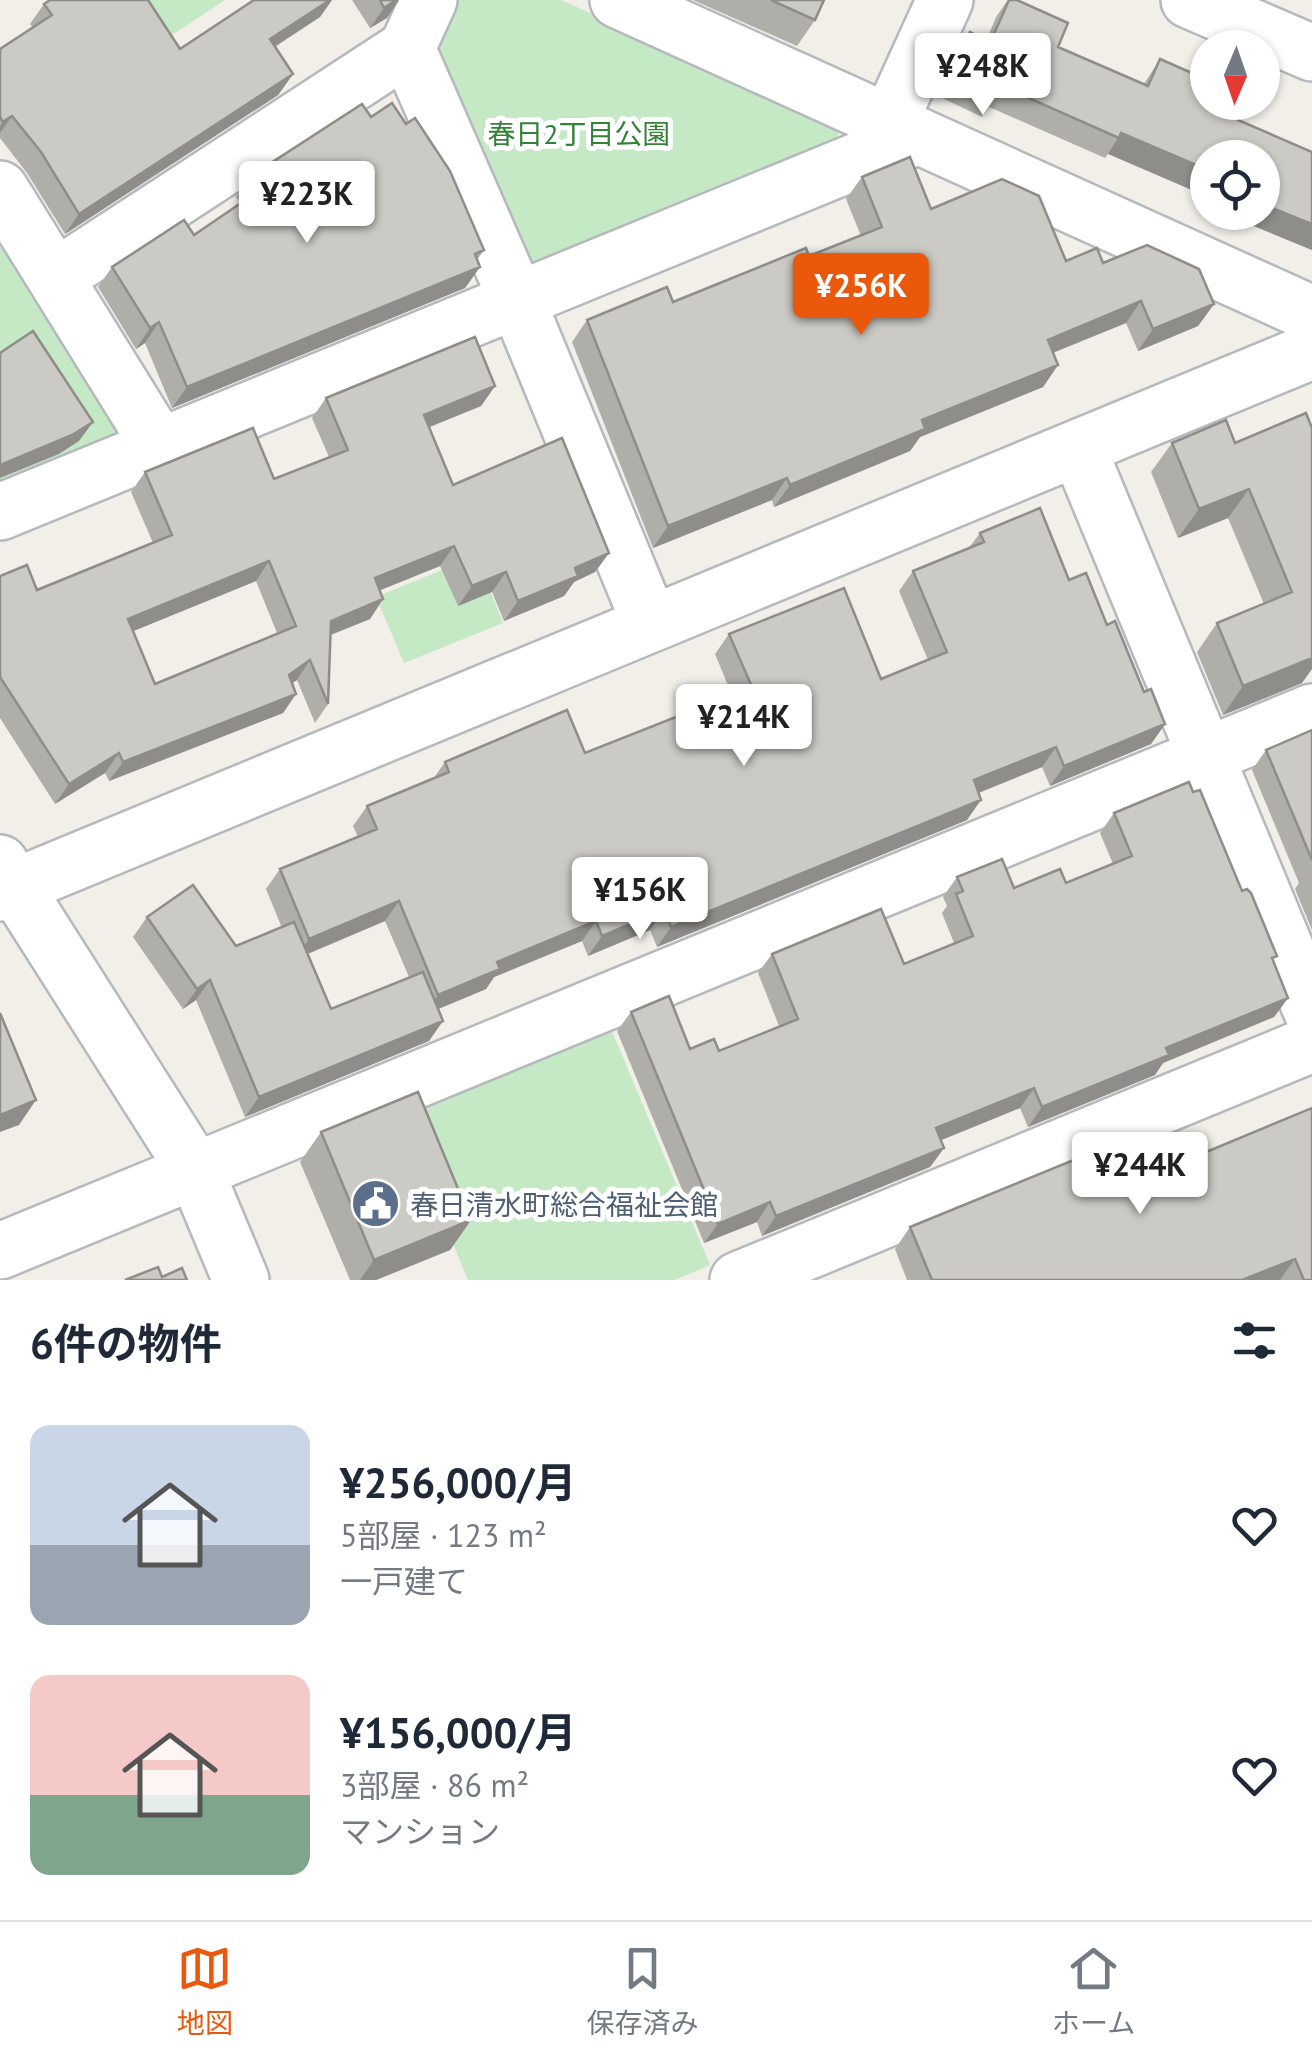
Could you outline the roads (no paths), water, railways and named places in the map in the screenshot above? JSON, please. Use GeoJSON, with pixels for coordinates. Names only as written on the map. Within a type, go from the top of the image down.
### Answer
{"type":"FeatureCollection","features":[{"type":"Feature","properties":{"kind":"street"},"geometry":{"type":"LineString","coordinates":[[618,0],[1312,314]]}},
{"type":"Feature","properties":{"kind":"street"},"geometry":{"type":"LineString","coordinates":[[0,512],[517,300],[904,129],[945,0]]}},
{"type":"Feature","properties":{"kind":"street"},"geometry":{"type":"LineString","coordinates":[[1190,0],[1312,53]]}},
{"type":"Feature","properties":{"kind":"street"},"geometry":{"type":"LineString","coordinates":[[56,277],[418,24],[517,300],[650,623]]}},
{"type":"Feature","properties":{"kind":"street"},"geometry":{"type":"LineString","coordinates":[[0,190],[160,446]]}},
{"type":"Feature","properties":{"kind":"street"},"geometry":{"type":"LineString","coordinates":[[241,1280],[195,1170],[5,881],[650,623],[1312,351]]}},
{"type":"Feature","properties":{"kind":"street"},"geometry":{"type":"LineString","coordinates":[[1078,448],[1312,1012]]}},
{"type":"Feature","properties":{"kind":"street"},"geometry":{"type":"LineString","coordinates":[[0,1250],[1312,712]]}},
{"type":"Feature","properties":{"kind":"street"},"geometry":{"type":"LineString","coordinates":[[738,1280],[1312,1044]]}},
{"type":"Feature","properties":{"kind":"place","name":"春日清水町総合福祉会館"},"geometry":{"type":"Point","coordinates":[375,1204]}},
{"type":"Feature","properties":{"kind":"park label","name":"春日2丁目公園"},"geometry":{"type":"Point","coordinates":[579,133]}}]}
